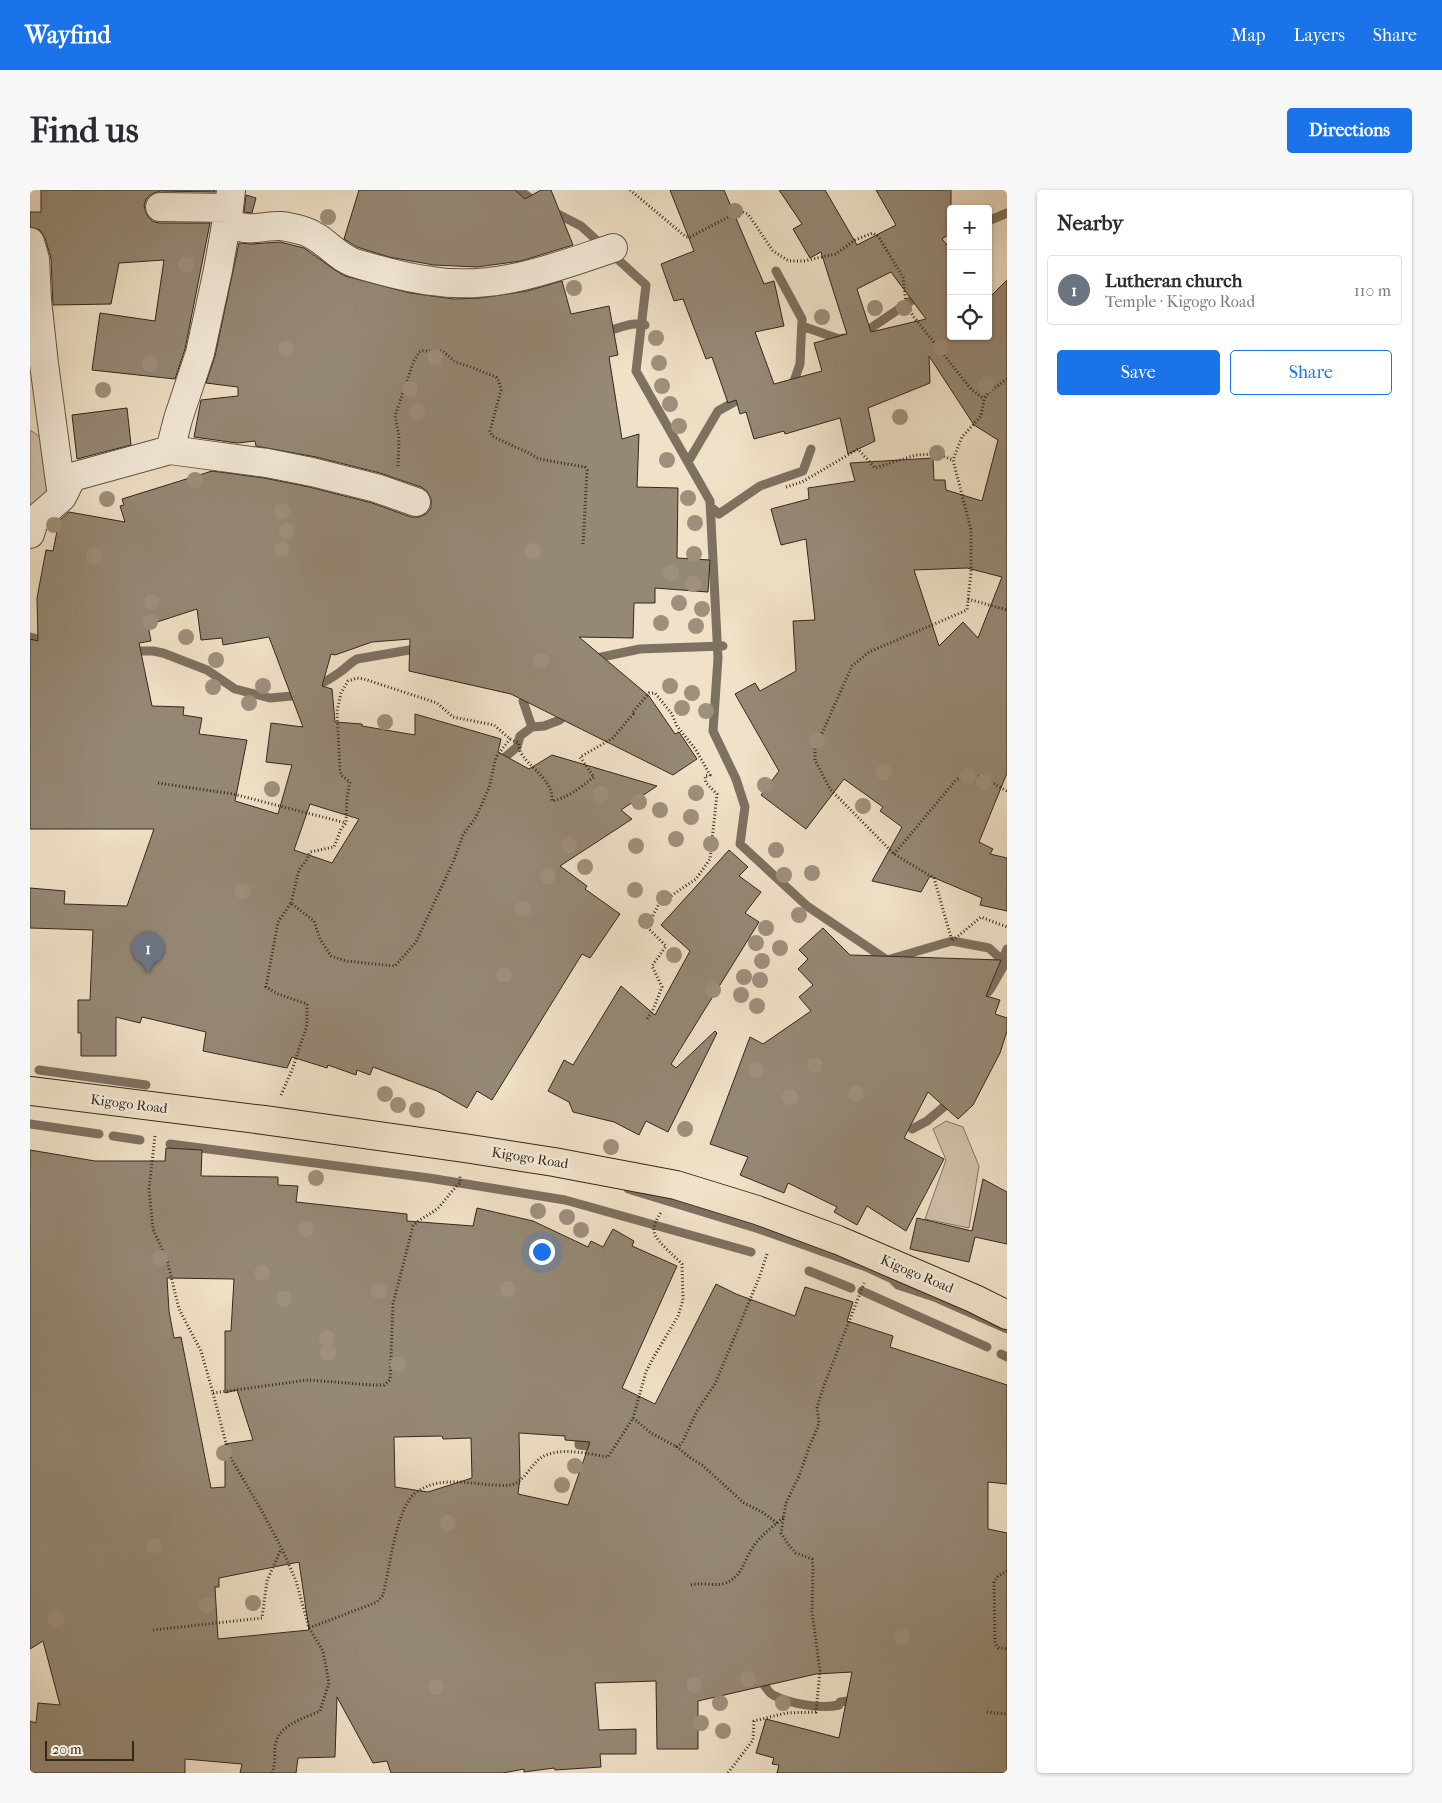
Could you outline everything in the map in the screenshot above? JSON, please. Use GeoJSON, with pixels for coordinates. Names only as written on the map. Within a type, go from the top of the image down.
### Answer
{"type":"FeatureCollection","features":[{"type":"Feature","properties":{"kind":"main road","name":"Kigogo Road"},"geometry":{"type":"LineString","coordinates":[[30,1092],[264,1120],[464,1148],[554,1162],[676,1185],[757,1210],[838,1240],[975,1299],[1007,1315]]}},
{"type":"Feature","properties":{"kind":"street"},"geometry":{"type":"LineString","coordinates":[[160,207],[229,206]]}},
{"type":"Feature","properties":{"kind":"street"},"geometry":{"type":"LineString","coordinates":[[229,206],[240,227],[250,229],[282,226],[306,232],[324,242],[334,252],[357,264],[433,281],[462,283],[508,280],[548,270],[613,248]]}},
{"type":"Feature","properties":{"kind":"street"},"geometry":{"type":"LineString","coordinates":[[170,450],[178,419],[200,353],[229,206]]}},
{"type":"Feature","properties":{"kind":"street"},"geometry":{"type":"LineString","coordinates":[[30,242],[36,260],[37,300],[44,364],[62,497]]}},
{"type":"Feature","properties":{"kind":"street"},"geometry":{"type":"LineString","coordinates":[[30,534],[34,521],[62,497],[72,477],[170,450],[239,458],[312,472],[376,488],[416,502]]}},
{"type":"Feature","properties":{"kind":"path"},"geometry":{"type":"LineString","coordinates":[[630,190],[686,237],[740,211],[744,212],[748,214],[773,251],[789,261],[804,261],[836,254],[855,240],[873,233],[878,236],[903,277],[906,303],[913,316],[971,389],[984,399]]}},
{"type":"Feature","properties":{"kind":"path"},"geometry":{"type":"LineString","coordinates":[[398,468],[399,436],[395,416],[413,363],[419,352],[442,351],[455,362],[496,378],[499,381],[500,390],[490,431],[492,436],[538,459],[585,467],[587,470],[583,546]]}},
{"type":"Feature","properties":{"kind":"path"},"geometry":{"type":"LineString","coordinates":[[1007,379],[984,399],[981,416],[962,437],[953,460],[971,530],[971,572],[967,610],[869,652],[852,666],[815,749],[815,760],[830,789],[894,854],[934,878],[952,941],[981,917],[1007,927]]}},
{"type":"Feature","properties":{"kind":"path"},"geometry":{"type":"LineString","coordinates":[[786,487],[802,482],[858,449],[875,468],[916,454],[937,454],[953,460]]}},
{"type":"Feature","properties":{"kind":"path"},"geometry":{"type":"LineString","coordinates":[[968,599],[1007,610]]}},
{"type":"Feature","properties":{"kind":"path"},"geometry":{"type":"LineString","coordinates":[[264,1120],[279,1099],[292,1070],[308,1025],[308,1004],[278,994],[266,987],[278,922],[291,903],[299,870],[310,852],[334,847],[341,829],[346,823],[347,797],[350,782],[341,775],[340,770],[337,711],[341,693],[348,681],[357,678],[437,703],[453,717],[494,725],[510,739],[518,743],[518,748],[528,763],[550,787],[553,795],[552,801],[561,799],[594,777],[580,757],[613,738],[649,692],[654,692],[672,714],[677,726],[708,769],[710,775],[705,776],[706,783],[718,794],[710,859],[696,879],[659,904],[647,927],[666,946],[652,966],[662,987],[653,1010],[647,1019]]}},
{"type":"Feature","properties":{"kind":"path"},"geometry":{"type":"LineString","coordinates":[[291,903],[314,921],[320,939],[331,956],[346,961],[395,966],[416,942],[464,835],[476,817],[489,788],[496,757],[510,739]]}},
{"type":"Feature","properties":{"kind":"path"},"geometry":{"type":"LineString","coordinates":[[894,854],[956,780],[966,775],[977,775],[1007,791]]}},
{"type":"Feature","properties":{"kind":"path"},"geometry":{"type":"LineString","coordinates":[[158,783],[233,794],[346,823]]}},
{"type":"Feature","properties":{"kind":"path"},"geometry":{"type":"LineString","coordinates":[[162,1108],[157,1120],[149,1189],[154,1229],[167,1260],[179,1309],[201,1351],[229,1455],[282,1549],[296,1581],[309,1628],[323,1651],[329,1682],[320,1711],[285,1727],[276,1742],[276,1763],[272,1773]]}},
{"type":"Feature","properties":{"kind":"path"},"geometry":{"type":"LineString","coordinates":[[213,1393],[308,1380],[373,1385],[384,1385],[390,1380],[393,1304],[413,1226],[420,1218],[440,1206],[450,1192],[460,1183],[464,1148]]}},
{"type":"Feature","properties":{"kind":"path"},"geometry":{"type":"LineString","coordinates":[[309,1628],[377,1602],[383,1595],[399,1521],[414,1495],[430,1484],[450,1482],[512,1485],[544,1456],[562,1451],[608,1457],[633,1418],[646,1372],[678,1316],[683,1300],[682,1264],[663,1245],[654,1232],[654,1224],[676,1185]]}},
{"type":"Feature","properties":{"kind":"path"},"geometry":{"type":"LineString","coordinates":[[677,1447],[682,1443],[698,1411],[716,1384],[767,1254]]}},
{"type":"Feature","properties":{"kind":"path"},"geometry":{"type":"LineString","coordinates":[[728,1773],[753,1740],[754,1721],[786,1713],[816,1712],[820,1671],[812,1612],[814,1567],[812,1559],[796,1553],[781,1533],[786,1503],[799,1476],[817,1429],[819,1422],[817,1408],[823,1388],[859,1298],[868,1268],[879,1257]]}},
{"type":"Feature","properties":{"kind":"path"},"geometry":{"type":"LineString","coordinates":[[633,1418],[651,1433],[677,1447],[702,1465],[744,1503],[762,1512],[777,1523]]}},
{"type":"Feature","properties":{"kind":"path"},"geometry":{"type":"LineString","coordinates":[[691,1585],[721,1584],[734,1578],[742,1571],[754,1546],[784,1517]]}},
{"type":"Feature","properties":{"kind":"path"},"geometry":{"type":"LineString","coordinates":[[153,1630],[262,1618],[267,1581],[282,1549]]}},
{"type":"Feature","properties":{"kind":"path"},"geometry":{"type":"LineString","coordinates":[[1007,1571],[998,1576],[994,1582],[995,1642],[999,1648],[1007,1649]]}},
{"type":"Feature","properties":{"kind":"path"},"geometry":{"type":"LineString","coordinates":[[986,1712],[1007,1714]]}},
{"type":"Feature","properties":{"kind":"shaded area"},"geometry":{"type":"Polygon","coordinates":[[[30,430],[47,442],[50,495],[30,547],[30,430]]]}},
{"type":"Feature","properties":{"kind":"shaded area"},"geometry":{"type":"Polygon","coordinates":[[[946,1121],[963,1127],[979,1166],[969,1228],[925,1219],[946,1160],[933,1129],[946,1121]]]}},
{"type":"Feature","properties":{"kind":"building"},"geometry":{"type":"Polygon","coordinates":[[[41,190],[215,190],[215,192],[160,191],[146,199],[144,206],[147,215],[152,221],[159,223],[210,223],[185,349],[175,379],[92,370],[100,313],[155,321],[164,260],[119,263],[111,304],[53,305],[51,258],[45,238],[40,230],[30,227],[30,212],[41,212],[41,190]]]}},
{"type":"Feature","properties":{"kind":"building"},"geometry":{"type":"Polygon","coordinates":[[[359,190],[515,190],[525,199],[541,190],[551,190],[573,245],[521,261],[477,267],[434,265],[389,257],[357,247],[344,239],[359,190]]]}},
{"type":"Feature","properties":{"kind":"building"},"geometry":{"type":"Polygon","coordinates":[[[670,190],[724,190],[764,284],[774,281],[784,326],[755,332],[774,384],[822,371],[814,343],[847,334],[821,252],[810,258],[793,229],[802,224],[779,190],[825,190],[857,245],[896,225],[876,190],[951,190],[951,205],[947,205],[947,236],[942,239],[947,245],[947,340],[992,340],[992,295],[1007,280],[1007,773],[979,842],[993,849],[990,854],[1007,858],[1007,911],[980,905],[982,898],[930,876],[921,892],[872,881],[902,827],[880,811],[883,807],[844,779],[806,829],[761,795],[779,771],[735,694],[755,683],[760,691],[796,671],[793,621],[815,620],[806,539],[781,545],[771,509],[809,499],[808,488],[855,481],[850,463],[933,458],[934,480],[945,480],[946,490],[982,501],[998,440],[974,425],[929,356],[930,383],[868,408],[875,441],[848,454],[840,418],[785,434],[784,431],[754,439],[746,412],[740,414],[736,400],[728,403],[712,357],[706,359],[683,299],[674,301],[661,264],[694,251],[670,190]],[[891,272],[857,289],[871,332],[926,319],[891,272]],[[967,568],[914,570],[939,646],[963,622],[978,638],[1002,577],[967,568]]]}},
{"type":"Feature","properties":{"kind":"building"},"geometry":{"type":"Polygon","coordinates":[[[246,195],[256,198],[252,213],[244,212],[246,195]]]}},
{"type":"Feature","properties":{"kind":"building"},"geometry":{"type":"Polygon","coordinates":[[[280,242],[304,248],[345,276],[410,293],[454,299],[480,298],[527,291],[562,281],[571,314],[609,306],[618,355],[609,357],[622,439],[639,434],[637,487],[678,488],[677,558],[710,560],[708,592],[655,588],[655,603],[634,603],[633,638],[579,637],[649,696],[675,734],[679,732],[697,759],[673,775],[511,694],[409,671],[410,639],[372,642],[335,655],[331,654],[322,686],[332,689],[335,722],[362,724],[362,726],[415,735],[415,714],[501,739],[498,752],[529,769],[552,755],[657,786],[621,810],[632,819],[560,866],[587,886],[585,889],[620,914],[590,958],[582,954],[492,1100],[477,1091],[467,1108],[437,1091],[373,1067],[370,1075],[357,1070],[356,1075],[328,1065],[327,1068],[292,1057],[287,1068],[203,1051],[206,1032],[142,1017],[140,1023],[116,1017],[116,1056],[81,1056],[81,1033],[78,1033],[78,1000],[90,1000],[93,930],[30,928],[30,888],[65,891],[64,904],[127,906],[154,829],[30,829],[30,639],[38,641],[37,598],[46,550],[53,551],[59,521],[69,512],[125,522],[120,506],[124,505],[122,499],[212,471],[264,478],[309,487],[372,503],[411,517],[419,517],[426,514],[431,508],[431,499],[427,491],[421,487],[380,473],[316,457],[256,446],[255,441],[237,443],[194,437],[201,400],[238,396],[238,387],[206,383],[215,356],[239,243],[280,242]],[[197,609],[148,625],[151,641],[139,643],[152,706],[184,707],[183,715],[202,718],[199,734],[247,740],[235,801],[278,814],[292,765],[266,762],[271,723],[303,727],[269,637],[223,645],[222,638],[201,640],[197,609]],[[310,804],[294,850],[332,863],[359,819],[310,804]]]}},
{"type":"Feature","properties":{"kind":"building"},"geometry":{"type":"Polygon","coordinates":[[[127,408],[131,445],[77,459],[72,415],[127,408]]]}},
{"type":"Feature","properties":{"kind":"building"},"geometry":{"type":"Polygon","coordinates":[[[729,850],[748,867],[739,876],[761,892],[745,913],[759,922],[671,1064],[676,1068],[715,1031],[717,1033],[668,1132],[646,1121],[639,1135],[614,1122],[573,1112],[569,1102],[548,1091],[564,1060],[573,1065],[621,986],[655,1015],[690,951],[661,925],[729,850]]]}},
{"type":"Feature","properties":{"kind":"building"},"geometry":{"type":"Polygon","coordinates":[[[823,928],[850,955],[1001,960],[986,996],[1000,1000],[995,1014],[1007,1018],[1007,1031],[1000,1053],[973,1105],[958,1119],[928,1092],[904,1138],[944,1159],[906,1231],[867,1206],[857,1225],[834,1212],[837,1207],[788,1183],[784,1193],[740,1175],[748,1157],[710,1144],[750,1037],[763,1044],[811,1011],[799,997],[813,985],[798,969],[808,959],[799,950],[823,928]]]}},
{"type":"Feature","properties":{"kind":"building"},"geometry":{"type":"Polygon","coordinates":[[[166,1148],[202,1150],[201,1176],[278,1177],[278,1185],[298,1186],[296,1202],[407,1214],[407,1221],[473,1226],[477,1208],[533,1221],[588,1247],[591,1241],[603,1247],[613,1229],[634,1241],[632,1246],[677,1266],[622,1388],[655,1404],[716,1284],[736,1294],[795,1316],[805,1287],[853,1302],[847,1321],[893,1336],[890,1347],[1007,1385],[1007,1484],[988,1482],[988,1529],[1007,1533],[1007,1773],[777,1773],[779,1765],[772,1764],[774,1758],[756,1753],[766,1719],[839,1738],[852,1672],[816,1674],[698,1701],[698,1749],[657,1749],[656,1681],[595,1683],[599,1730],[636,1729],[636,1754],[600,1754],[601,1767],[555,1770],[554,1768],[524,1772],[524,1769],[503,1773],[391,1773],[387,1761],[373,1763],[337,1697],[335,1757],[298,1758],[296,1773],[240,1773],[242,1764],[185,1759],[185,1773],[30,1773],[30,1721],[36,1723],[38,1703],[60,1705],[43,1641],[30,1649],[30,1150],[95,1161],[165,1161],[166,1148]],[[167,1278],[169,1311],[174,1338],[181,1337],[211,1488],[225,1487],[225,1444],[253,1440],[237,1390],[225,1393],[225,1331],[231,1331],[234,1279],[167,1278]],[[519,1433],[520,1478],[518,1494],[568,1505],[590,1442],[565,1440],[565,1436],[519,1433]],[[442,1436],[394,1437],[395,1487],[428,1492],[472,1478],[471,1438],[443,1439],[442,1436]],[[299,1562],[219,1578],[219,1587],[215,1587],[218,1639],[309,1630],[299,1562]]]}},
{"type":"Feature","properties":{"kind":"building"},"geometry":{"type":"Polygon","coordinates":[[[983,1179],[1007,1192],[1007,1244],[975,1237],[969,1262],[910,1249],[917,1218],[972,1231],[983,1179]]]}},
{"type":"Feature","properties":{"kind":"waterway"},"geometry":{"type":"LineString","coordinates":[[519,190],[537,203]]}},
{"type":"Feature","properties":{"kind":"waterway"},"geometry":{"type":"LineString","coordinates":[[550,210],[581,226],[646,285],[636,371],[710,501],[718,658],[713,731],[736,779],[745,807],[740,844],[807,906],[887,960],[952,941],[989,948],[1002,960],[1007,961]]}},
{"type":"Feature","properties":{"kind":"waterway"},"geometry":{"type":"LineString","coordinates":[[992,219],[1007,213]]}},
{"type":"Feature","properties":{"kind":"waterway"},"geometry":{"type":"LineString","coordinates":[[776,271],[802,319],[800,364],[792,387]]}},
{"type":"Feature","properties":{"kind":"waterway"},"geometry":{"type":"LineString","coordinates":[[862,334],[921,294]]}},
{"type":"Feature","properties":{"kind":"waterway"},"geometry":{"type":"LineString","coordinates":[[602,333],[628,325],[645,325]]}},
{"type":"Feature","properties":{"kind":"waterway"},"geometry":{"type":"LineString","coordinates":[[802,326],[839,339],[844,338]]}},
{"type":"Feature","properties":{"kind":"waterway"},"geometry":{"type":"LineString","coordinates":[[686,457],[688,462],[718,411],[736,401],[748,398]]}},
{"type":"Feature","properties":{"kind":"waterway"},"geometry":{"type":"LineString","coordinates":[[711,507],[719,514],[760,486],[803,471],[811,449]]}},
{"type":"Feature","properties":{"kind":"waterway"},"geometry":{"type":"LineString","coordinates":[[30,637],[49,642]]}},
{"type":"Feature","properties":{"kind":"waterway"},"geometry":{"type":"LineString","coordinates":[[592,659],[640,649],[723,646]]}},
{"type":"Feature","properties":{"kind":"waterway"},"geometry":{"type":"LineString","coordinates":[[314,687],[334,676],[357,659],[421,648]]}},
{"type":"Feature","properties":{"kind":"waterway"},"geometry":{"type":"LineString","coordinates":[[129,651],[163,653],[207,670],[235,689],[270,698],[292,696],[302,692]]}},
{"type":"Feature","properties":{"kind":"waterway"},"geometry":{"type":"LineString","coordinates":[[529,689],[523,701],[532,727]]}},
{"type":"Feature","properties":{"kind":"waterway"},"geometry":{"type":"LineString","coordinates":[[497,764],[517,747],[520,736],[532,727],[544,726],[560,720],[568,710]]}},
{"type":"Feature","properties":{"kind":"waterway"},"geometry":{"type":"LineString","coordinates":[[1002,960],[1007,949]]}},
{"type":"Feature","properties":{"kind":"waterway"},"geometry":{"type":"LineString","coordinates":[[983,1001],[986,992],[991,988],[1007,960]]}},
{"type":"Feature","properties":{"kind":"waterway"},"geometry":{"type":"LineString","coordinates":[[39,1070],[146,1085]]}},
{"type":"Feature","properties":{"kind":"waterway"},"geometry":{"type":"LineString","coordinates":[[912,1129],[927,1121],[952,1100]]}},
{"type":"Feature","properties":{"kind":"waterway"},"geometry":{"type":"LineString","coordinates":[[30,1124],[99,1134]]}},
{"type":"Feature","properties":{"kind":"waterway"},"geometry":{"type":"LineString","coordinates":[[113,1136],[140,1140]]}},
{"type":"Feature","properties":{"kind":"waterway"},"geometry":{"type":"LineString","coordinates":[[170,1144],[429,1178],[565,1200],[751,1252]]}},
{"type":"Feature","properties":{"kind":"waterway"},"geometry":{"type":"LineString","coordinates":[[628,1189],[759,1229],[866,1267],[892,1279],[898,1285],[934,1297],[1007,1329]]}},
{"type":"Feature","properties":{"kind":"waterway"},"geometry":{"type":"LineString","coordinates":[[809,1271],[851,1288]]}},
{"type":"Feature","properties":{"kind":"waterway"},"geometry":{"type":"LineString","coordinates":[[862,1291],[987,1347]]}},
{"type":"Feature","properties":{"kind":"waterway"},"geometry":{"type":"LineString","coordinates":[[1001,1354],[1007,1357]]}},
{"type":"Feature","properties":{"kind":"waterway"},"geometry":{"type":"LineString","coordinates":[[579,1431],[579,1445],[594,1447],[598,1450]]}},
{"type":"Feature","properties":{"kind":"waterway"},"geometry":{"type":"LineString","coordinates":[[759,1677],[771,1694],[797,1703],[832,1706],[839,1705],[840,1702],[856,1700]]}},
{"type":"Feature","properties":{"kind":"place","name":"Lutheran church"},"geometry":{"type":"Point","coordinates":[148,973]}}]}
